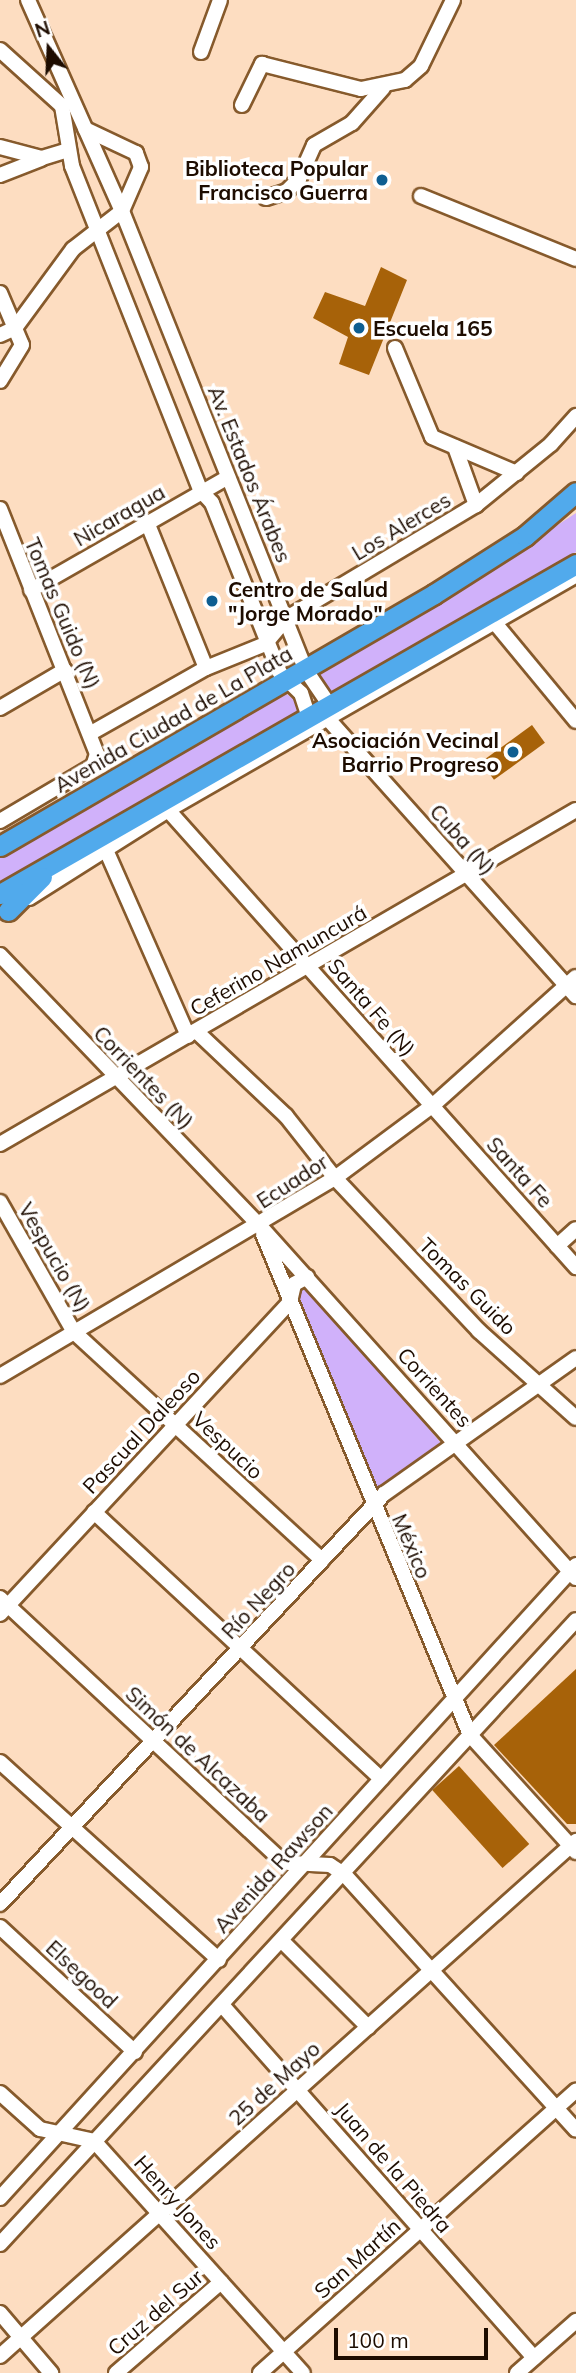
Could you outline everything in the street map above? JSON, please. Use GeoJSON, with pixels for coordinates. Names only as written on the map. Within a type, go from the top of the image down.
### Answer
{"type":"FeatureCollection","features":[{"type":"Feature","properties":{"kind":"highway","name":"Avenida Ciudad de La Plata"},"geometry":{"type":"LineString","coordinates":[[0,846],[197,731],[228,702],[294,670],[434,594],[525,537],[576,492]]}},
{"type":"Feature","properties":{"kind":"highway"},"geometry":{"type":"LineString","coordinates":[[3,906],[67,854],[308,715],[328,711],[499,615],[576,564]]}},
{"type":"Feature","properties":{"kind":"highway"},"geometry":{"type":"LineString","coordinates":[[499,615],[538,597]]}},
{"type":"Feature","properties":{"kind":"street","name":"Av. Estados Árabes"},"geometry":{"type":"LineString","coordinates":[[28,0],[122,211],[287,618],[294,670],[308,715]]}},
{"type":"Feature","properties":{"kind":"street"},"geometry":{"type":"LineString","coordinates":[[201,52],[220,0]]}},
{"type":"Feature","properties":{"kind":"street"},"geometry":{"type":"LineString","coordinates":[[266,198],[287,191],[299,179],[314,145],[352,123],[383,88],[421,66],[453,0]]}},
{"type":"Feature","properties":{"kind":"street","name":"Av. Estados Árabes"},"geometry":{"type":"LineString","coordinates":[[0,50],[62,106],[68,150],[98,230],[201,491],[212,503],[265,644],[294,670],[328,711]]}},
{"type":"Feature","properties":{"kind":"street"},"geometry":{"type":"LineString","coordinates":[[242,105],[262,64],[361,89],[383,88]]}},
{"type":"Feature","properties":{"kind":"street"},"geometry":{"type":"LineString","coordinates":[[0,335],[15,328],[73,249],[122,211],[141,167],[136,153],[85,129]]}},
{"type":"Feature","properties":{"kind":"street"},"geometry":{"type":"LineString","coordinates":[[0,147],[42,158]]}},
{"type":"Feature","properties":{"kind":"street"},"geometry":{"type":"LineString","coordinates":[[0,175],[68,150]]}},
{"type":"Feature","properties":{"kind":"street"},"geometry":{"type":"LineString","coordinates":[[421,196],[576,259]]}},
{"type":"Feature","properties":{"kind":"street"},"geometry":{"type":"LineString","coordinates":[[0,293],[22,345],[0,381]]}},
{"type":"Feature","properties":{"kind":"street"},"geometry":{"type":"LineString","coordinates":[[395,348],[432,437],[517,473]]}},
{"type":"Feature","properties":{"kind":"street","name":"Los Alerces"},"geometry":{"type":"LineString","coordinates":[[91,733],[206,668],[265,644],[287,618],[476,505],[517,473],[576,416]]}},
{"type":"Feature","properties":{"kind":"street"},"geometry":{"type":"LineString","coordinates":[[455,447],[476,505]]}},
{"type":"Feature","properties":{"kind":"street","name":"Nicaragua"},"geometry":{"type":"LineString","coordinates":[[31,590],[228,477]]}},
{"type":"Feature","properties":{"kind":"street","name":"Tomas Guido (N)"},"geometry":{"type":"LineString","coordinates":[[0,509],[5,547],[31,590],[91,733]]}},
{"type":"Feature","properties":{"kind":"street"},"geometry":{"type":"LineString","coordinates":[[147,522],[206,668]]}},
{"type":"Feature","properties":{"kind":"street"},"geometry":{"type":"LineString","coordinates":[[538,597],[576,575]]}},
{"type":"Feature","properties":{"kind":"street"},"geometry":{"type":"LineString","coordinates":[[499,615],[576,721]]}},
{"type":"Feature","properties":{"kind":"street"},"geometry":{"type":"LineString","coordinates":[[0,708],[65,670]]}},
{"type":"Feature","properties":{"kind":"street"},"geometry":{"type":"LineString","coordinates":[[3,906],[106,850],[328,711]]}},
{"type":"Feature","properties":{"kind":"street","name":"Cuba (N)"},"geometry":{"type":"LineString","coordinates":[[328,711],[467,875],[573,986]]}},
{"type":"Feature","properties":{"kind":"street","name":"Avenida Ciudad de La Plata"},"geometry":{"type":"LineString","coordinates":[[0,821],[93,766],[97,754],[91,733]]}},
{"type":"Feature","properties":{"kind":"street","name":"Santa Fe (N)"},"geometry":{"type":"LineString","coordinates":[[168,810],[432,1106]]}},
{"type":"Feature","properties":{"kind":"street","name":"Ceferino Namuncurá"},"geometry":{"type":"LineString","coordinates":[[0,1144],[576,810]]}},
{"type":"Feature","properties":{"kind":"street"},"geometry":{"type":"LineString","coordinates":[[106,850],[192,1034],[286,1116],[335,1178]]}},
{"type":"Feature","properties":{"kind":"street","name":"Corrientes (N)"},"geometry":{"type":"LineString","coordinates":[[0,955],[113,1078],[261,1226]]}},
{"type":"Feature","properties":{"kind":"street","name":"Ecuador"},"geometry":{"type":"LineString","coordinates":[[0,1376],[261,1226],[335,1178],[432,1106],[573,986]]}},
{"type":"Feature","properties":{"kind":"street","name":"Santa Fe"},"geometry":{"type":"LineString","coordinates":[[432,1106],[576,1267]]}},
{"type":"Feature","properties":{"kind":"street","name":"Tomas Guido"},"geometry":{"type":"LineString","coordinates":[[335,1178],[479,1331],[576,1418]]}},
{"type":"Feature","properties":{"kind":"street","name":"Vespucio (N)"},"geometry":{"type":"LineString","coordinates":[[0,1202],[74,1332]]}},
{"type":"Feature","properties":{"kind":"street","name":"Corrientes"},"geometry":{"type":"LineString","coordinates":[[261,1226],[574,1572]]}},
{"type":"Feature","properties":{"kind":"street","name":"México"},"geometry":{"type":"LineString","coordinates":[[261,1226],[289,1302],[373,1507],[470,1735],[574,1846]]}},
{"type":"Feature","properties":{"kind":"street"},"geometry":{"type":"LineString","coordinates":[[557,1246],[576,1229]]}},
{"type":"Feature","properties":{"kind":"street","name":"Pascual Daleoso"},"geometry":{"type":"LineString","coordinates":[[2,1606],[176,1426],[289,1302],[294,1284],[307,1277]]}},
{"type":"Feature","properties":{"kind":"street","name":"Vespucio"},"geometry":{"type":"LineString","coordinates":[[74,1332],[322,1560]]}},
{"type":"Feature","properties":{"kind":"street","name":"Río Negro"},"geometry":{"type":"LineString","coordinates":[[0,1904],[373,1507],[576,1358]]}},
{"type":"Feature","properties":{"kind":"street"},"geometry":{"type":"LineString","coordinates":[[94,1512],[381,1779]]}},
{"type":"Feature","properties":{"kind":"street","name":"Avenida Rawson"},"geometry":{"type":"LineString","coordinates":[[0,2198],[219,1960],[453,1699],[574,1572]]}},
{"type":"Feature","properties":{"kind":"street","name":"Simón de Alcazaba"},"geometry":{"type":"LineString","coordinates":[[2,1606],[154,1741],[278,1857],[305,1865],[330,1866],[344,1874]]}},
{"type":"Feature","properties":{"kind":"street"},"geometry":{"type":"LineString","coordinates":[[0,2244],[576,1620]]}},
{"type":"Feature","properties":{"kind":"street"},"geometry":{"type":"LineString","coordinates":[[0,1762],[219,1960]]}},
{"type":"Feature","properties":{"kind":"street","name":"25 de Mayo"},"geometry":{"type":"LineString","coordinates":[[0,2357],[431,1970],[574,1846]]}},
{"type":"Feature","properties":{"kind":"street"},"geometry":{"type":"LineString","coordinates":[[344,1874],[576,2130]]}},
{"type":"Feature","properties":{"kind":"street","name":"Elsegood"},"geometry":{"type":"LineString","coordinates":[[0,1927],[135,2052]]}},
{"type":"Feature","properties":{"kind":"street"},"geometry":{"type":"LineString","coordinates":[[282,1941],[368,2027]]}},
{"type":"Feature","properties":{"kind":"street","name":"Juan de la Piedra"},"geometry":{"type":"LineString","coordinates":[[222,2005],[534,2358]]}},
{"type":"Feature","properties":{"kind":"street","name":"San Martín"},"geometry":{"type":"LineString","coordinates":[[260,2373],[576,2090]]}},
{"type":"Feature","properties":{"kind":"street"},"geometry":{"type":"LineString","coordinates":[[0,2093],[40,2129],[94,2141]]}},
{"type":"Feature","properties":{"kind":"street","name":"Henry Jones"},"geometry":{"type":"LineString","coordinates":[[94,2141],[303,2373]]}},
{"type":"Feature","properties":{"kind":"street","name":"Cruz del Sur"},"geometry":{"type":"LineString","coordinates":[[116,2373],[222,2282]]}},
{"type":"Feature","properties":{"kind":"street"},"geometry":{"type":"LineString","coordinates":[[0,2313],[51,2373]]}},
{"type":"Feature","properties":{"kind":"street"},"geometry":{"type":"LineString","coordinates":[[517,2373],[576,2321]]}},
{"type":"Feature","properties":{"kind":"shaded area"},"geometry":{"type":"Polygon","coordinates":[[[576,513],[576,552],[336,692],[326,691],[318,680],[318,669],[450,595],[576,513]]]}},
{"type":"Feature","properties":{"kind":"shaded area"},"geometry":{"type":"Polygon","coordinates":[[[282,690],[299,704],[297,715],[0,889],[0,852],[282,690]]]}},
{"type":"Feature","properties":{"kind":"shaded area"},"geometry":{"type":"Polygon","coordinates":[[[305,1283],[441,1443],[377,1490],[294,1296],[305,1283]]]}},
{"type":"Feature","properties":{"kind":"building","name":"Escuela 165"},"geometry":{"type":"Polygon","coordinates":[[[381,267],[407,280],[369,375],[339,364],[348,337],[313,318],[325,292],[365,306],[381,267]]]}},
{"type":"Feature","properties":{"kind":"building","name":"Asociación Vecinal Barrio Progreso"},"geometry":{"type":"Polygon","coordinates":[[[532,725],[545,743],[494,780],[481,762],[532,725]]]}},
{"type":"Feature","properties":{"kind":"building"},"geometry":{"type":"Polygon","coordinates":[[[576,1669],[576,1824],[567,1824],[494,1745],[576,1669]]]}},
{"type":"Feature","properties":{"kind":"building"},"geometry":{"type":"Polygon","coordinates":[[[459,1766],[529,1844],[503,1868],[432,1790],[459,1766]]]}},
{"type":"Feature","properties":{"kind":"place","name":"Biblioteca Popular Francisco Guerra"},"geometry":{"type":"Point","coordinates":[382,180]}},
{"type":"Feature","properties":{"kind":"place","name":"Escuela 165"},"geometry":{"type":"Point","coordinates":[359,328]}},
{"type":"Feature","properties":{"kind":"place","name":"Centro de Salud \"Jorge Morado\""},"geometry":{"type":"Point","coordinates":[212,601]}},
{"type":"Feature","properties":{"kind":"place","name":"Asociación Vecinal Barrio Progreso"},"geometry":{"type":"Point","coordinates":[513,752]}}]}
